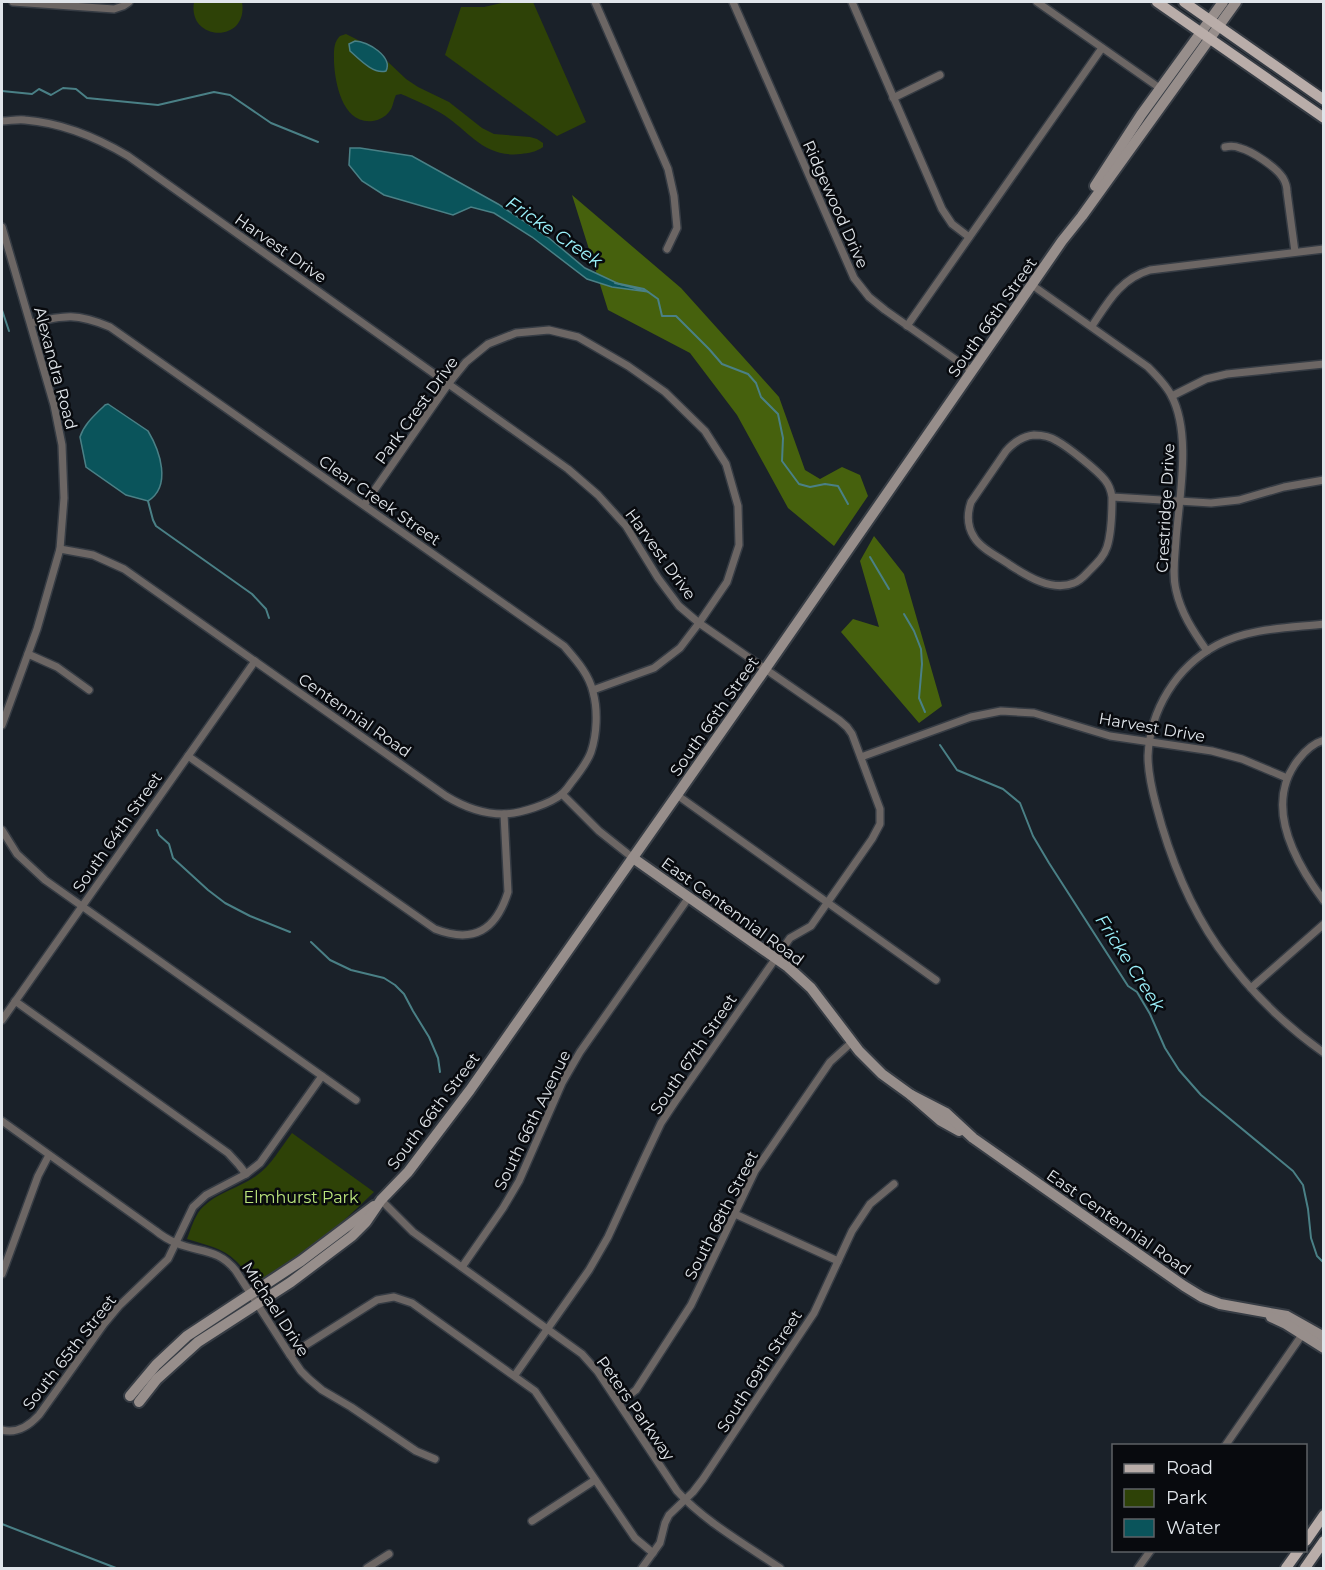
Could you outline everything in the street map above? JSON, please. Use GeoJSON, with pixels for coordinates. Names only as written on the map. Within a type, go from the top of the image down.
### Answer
{"type":"FeatureCollection","features":[{"type":"Feature","properties":{"kind":"main road"},"geometry":{"type":"LineString","coordinates":[[1157,2],[1323,118]]}},
{"type":"Feature","properties":{"kind":"main road"},"geometry":{"type":"LineString","coordinates":[[1184,2],[1323,100]]}},
{"type":"Feature","properties":{"kind":"main road"},"geometry":{"type":"LineString","coordinates":[[1307,1538],[1323,1515]]}},
{"type":"Feature","properties":{"kind":"main road"},"geometry":{"type":"LineString","coordinates":[[1305,1569],[1323,1542]]}},
{"type":"Feature","properties":{"kind":"main road"},"geometry":{"type":"LineString","coordinates":[[1286,1569],[1298,1552]]}},
{"type":"Feature","properties":{"kind":"street"},"geometry":{"type":"LineString","coordinates":[[13,2],[114,9],[129,2]]}},
{"type":"Feature","properties":{"kind":"street"},"geometry":{"type":"LineString","coordinates":[[595,2],[668,169],[674,196],[677,228],[667,249]]}},
{"type":"Feature","properties":{"kind":"street","name":"Ridgewood Drive"},"geometry":{"type":"LineString","coordinates":[[733,2],[854,278],[869,297],[972,371]]}},
{"type":"Feature","properties":{"kind":"street"},"geometry":{"type":"LineString","coordinates":[[852,2],[942,209],[952,224],[969,237]]}},
{"type":"Feature","properties":{"kind":"street"},"geometry":{"type":"LineString","coordinates":[[1037,2],[1164,91]]}},
{"type":"Feature","properties":{"kind":"street","name":"South 66th Street"},"geometry":{"type":"LineString","coordinates":[[1214,23],[1223,2]]}},
{"type":"Feature","properties":{"kind":"street","name":"South 66th Street"},"geometry":{"type":"LineString","coordinates":[[134,1399],[142,1380],[187,1336],[254,1299],[381,1200],[408,1172],[455,1110],[766,668],[1062,241],[1112,159],[1204,35],[1236,2]]}},
{"type":"Feature","properties":{"kind":"street"},"geometry":{"type":"LineString","coordinates":[[907,326],[1102,48]]}},
{"type":"Feature","properties":{"kind":"street"},"geometry":{"type":"LineString","coordinates":[[893,98],[940,75]]}},
{"type":"Feature","properties":{"kind":"street","name":"Harvest Drive"},"geometry":{"type":"LineString","coordinates":[[2,121],[24,120],[69,128],[105,142],[128,156],[568,469],[598,495],[626,526],[658,578],[679,606],[699,623],[847,727],[861,758],[971,717],[1001,711],[1034,713],[1110,736],[1212,750],[1242,759],[1287,778]]}},
{"type":"Feature","properties":{"kind":"street"},"geometry":{"type":"LineString","coordinates":[[1225,147],[1239,147],[1251,152],[1282,177],[1286,184],[1295,252]]}},
{"type":"Feature","properties":{"kind":"street","name":"Alexandra Road"},"geometry":{"type":"LineString","coordinates":[[2,227],[54,405],[62,445],[64,498],[60,549],[37,629],[2,725]]}},
{"type":"Feature","properties":{"kind":"street"},"geometry":{"type":"LineString","coordinates":[[1092,326],[1124,283],[1149,270],[1323,249]]}},
{"type":"Feature","properties":{"kind":"street","name":"Crestridge Drive"},"geometry":{"type":"LineString","coordinates":[[1032,285],[1149,367],[1172,396],[1182,433],[1183,455],[1174,567],[1176,589],[1185,619],[1207,651]]}},
{"type":"Feature","properties":{"kind":"street","name":"Clear Creek Street"},"geometry":{"type":"LineString","coordinates":[[31,323],[57,317],[79,316],[110,327],[564,646],[580,664],[593,690],[596,708],[591,752],[580,772],[562,794]]}},
{"type":"Feature","properties":{"kind":"street","name":"Park Crest Drive"},"geometry":{"type":"LineString","coordinates":[[364,505],[449,383],[466,362],[488,344],[516,333],[549,330],[578,337],[628,366],[665,392],[705,431],[726,464],[738,506],[739,545],[727,582],[699,623]]}},
{"type":"Feature","properties":{"kind":"street"},"geometry":{"type":"LineString","coordinates":[[1172,396],[1206,379],[1227,374],[1323,364]]}},
{"type":"Feature","properties":{"kind":"street"},"geometry":{"type":"LineString","coordinates":[[1033,435],[1056,440],[1101,476],[1110,488],[1112,497],[1109,536],[1103,556],[1074,583],[1052,585],[1028,577],[984,547],[975,539],[970,529],[968,511],[971,502],[1006,451],[1013,443],[1024,437],[1033,435]]}},
{"type":"Feature","properties":{"kind":"street"},"geometry":{"type":"LineString","coordinates":[[1112,497],[1210,503],[1239,500],[1284,487],[1323,480]]}},
{"type":"Feature","properties":{"kind":"street","name":"Centennial Road"},"geometry":{"type":"LineString","coordinates":[[60,549],[93,555],[124,569],[455,801],[474,810],[504,814],[534,808],[562,794]]}},
{"type":"Feature","properties":{"kind":"street"},"geometry":{"type":"LineString","coordinates":[[593,690],[654,668],[680,648],[699,623]]}},
{"type":"Feature","properties":{"kind":"street"},"geometry":{"type":"LineString","coordinates":[[1323,624],[1251,633],[1229,639],[1196,658],[1179,674],[1159,705],[1152,724],[1148,759],[1152,788],[1165,839],[1186,892],[1218,946],[1251,988],[1278,1017],[1323,1053]]}},
{"type":"Feature","properties":{"kind":"street"},"geometry":{"type":"LineString","coordinates":[[28,654],[57,667],[89,690]]}},
{"type":"Feature","properties":{"kind":"street","name":"South 64th Street"},"geometry":{"type":"LineString","coordinates":[[2,1020],[255,661]]}},
{"type":"Feature","properties":{"kind":"street"},"geometry":{"type":"LineString","coordinates":[[1323,740],[1303,754],[1292,768],[1282,795],[1281,815],[1301,866],[1323,901]]}},
{"type":"Feature","properties":{"kind":"street"},"geometry":{"type":"LineString","coordinates":[[188,756],[435,929],[457,936],[484,931],[493,923],[505,903],[508,892],[504,814]]}},
{"type":"Feature","properties":{"kind":"street","name":"South 67th Street"},"geometry":{"type":"LineString","coordinates":[[515,1375],[589,1270],[608,1237],[661,1123],[790,938],[811,926],[872,839],[880,824],[880,809],[861,758]]}},
{"type":"Feature","properties":{"kind":"street"},"geometry":{"type":"LineString","coordinates":[[562,794],[599,831],[633,858]]}},
{"type":"Feature","properties":{"kind":"street"},"geometry":{"type":"LineString","coordinates":[[677,795],[936,980]]}},
{"type":"Feature","properties":{"kind":"street"},"geometry":{"type":"LineString","coordinates":[[2,830],[16,854],[81,906],[356,1100]]}},
{"type":"Feature","properties":{"kind":"street","name":"East Centennial Road"},"geometry":{"type":"LineString","coordinates":[[633,858],[788,967],[811,988],[859,1051],[882,1074],[941,1121],[973,1138],[1202,1297],[1220,1304],[1287,1316],[1323,1348]]}},
{"type":"Feature","properties":{"kind":"street","name":"South 66th Avenue"},"geometry":{"type":"LineString","coordinates":[[462,1267],[519,1181],[562,1083],[580,1052],[689,897]]}},
{"type":"Feature","properties":{"kind":"street"},"geometry":{"type":"LineString","coordinates":[[1251,988],[1323,924]]}},
{"type":"Feature","properties":{"kind":"street"},"geometry":{"type":"LineString","coordinates":[[15,1001],[228,1153],[246,1174]]}},
{"type":"Feature","properties":{"kind":"street","name":"South 68th Street"},"geometry":{"type":"LineString","coordinates":[[619,1403],[636,1390],[691,1305],[755,1171],[830,1062],[852,1042]]}},
{"type":"Feature","properties":{"kind":"street","name":"South 65th Street"},"geometry":{"type":"LineString","coordinates":[[2,1430],[21,1429],[30,1424],[119,1306],[168,1259],[193,1207],[206,1195],[253,1169],[265,1156],[322,1076]]}},
{"type":"Feature","properties":{"kind":"street","name":"Michael Drive"},"geometry":{"type":"LineString","coordinates":[[2,1122],[156,1231],[177,1243],[209,1251],[226,1261],[236,1271],[301,1371],[322,1390],[416,1451],[435,1459]]}},
{"type":"Feature","properties":{"kind":"street"},"geometry":{"type":"LineString","coordinates":[[2,1274],[38,1176],[49,1155]]}},
{"type":"Feature","properties":{"kind":"street","name":"South 69th Street"},"geometry":{"type":"LineString","coordinates":[[642,1569],[660,1543],[666,1519],[704,1479],[814,1313],[852,1231],[870,1204],[894,1185]]}},
{"type":"Feature","properties":{"kind":"street","name":"Peters Parkway"},"geometry":{"type":"LineString","coordinates":[[381,1200],[413,1232],[582,1354],[598,1372],[677,1491],[698,1511],[780,1569]]}},
{"type":"Feature","properties":{"kind":"street"},"geometry":{"type":"LineString","coordinates":[[735,1214],[838,1261]]}},
{"type":"Feature","properties":{"kind":"street"},"geometry":{"type":"LineString","coordinates":[[290,1355],[377,1300],[394,1298],[412,1303],[535,1391],[635,1538],[653,1553]]}},
{"type":"Feature","properties":{"kind":"street"},"geometry":{"type":"LineString","coordinates":[[1226,1444],[1305,1331]]}},
{"type":"Feature","properties":{"kind":"street","name":"East Centennial Road"},"geometry":{"type":"LineString","coordinates":[[1305,1331],[1323,1337]]}},
{"type":"Feature","properties":{"kind":"street"},"geometry":{"type":"LineString","coordinates":[[532,1521],[595,1480]]}},
{"type":"Feature","properties":{"kind":"street"},"geometry":{"type":"LineString","coordinates":[[1138,1569],[1150,1552]]}},
{"type":"Feature","properties":{"kind":"street"},"geometry":{"type":"LineString","coordinates":[[367,1569],[388,1554]]}},
{"type":"Feature","properties":{"kind":"green space"},"geometry":{"type":"Polygon","coordinates":[[[194,2],[242,2],[242,16],[228,31],[218,33],[208,31],[200,25],[194,15],[194,2]]]}},
{"type":"Feature","properties":{"kind":"green space"},"geometry":{"type":"Polygon","coordinates":[[[506,2],[533,2],[586,122],[557,136],[445,55],[461,7],[484,7],[506,2]]]}},
{"type":"Feature","properties":{"kind":"green space"},"geometry":{"type":"Polygon","coordinates":[[[346,34],[360,41],[355,41],[386,71],[387,61],[406,79],[449,102],[482,128],[494,134],[537,139],[543,143],[543,147],[521,154],[497,152],[478,142],[444,115],[401,94],[396,95],[390,110],[380,119],[363,121],[354,117],[343,101],[335,71],[335,45],[340,36],[346,34]]]}},
{"type":"Feature","properties":{"kind":"green space"},"geometry":{"type":"Polygon","coordinates":[[[572,195],[681,288],[779,397],[805,470],[820,479],[842,467],[860,475],[868,496],[834,546],[788,508],[737,415],[690,353],[608,310],[572,195]]]}},
{"type":"Feature","properties":{"kind":"green space"},"geometry":{"type":"Polygon","coordinates":[[[874,536],[904,574],[942,706],[919,723],[841,632],[853,619],[879,627],[860,561],[874,536]]]}},
{"type":"Feature","properties":{"kind":"green space","name":"Elmhurst Park"},"geometry":{"type":"Polygon","coordinates":[[[292,1133],[374,1192],[303,1254],[255,1283],[225,1252],[187,1239],[196,1216],[203,1206],[261,1172],[292,1133]]]}},
{"type":"Feature","properties":{"kind":"water"},"geometry":{"type":"Polygon","coordinates":[[[355,41],[372,47],[383,55],[386,60],[386,71],[372,69],[350,51],[349,44],[355,41]]]}},
{"type":"Feature","properties":{"kind":"water"},"geometry":{"type":"Polygon","coordinates":[[[350,148],[412,156],[498,204],[549,238],[585,268],[619,284],[649,292],[612,287],[587,279],[532,237],[494,213],[471,207],[453,215],[384,195],[362,181],[349,165],[350,148]]]}},
{"type":"Feature","properties":{"kind":"water"},"geometry":{"type":"Polygon","coordinates":[[[108,404],[148,431],[156,448],[162,468],[162,478],[160,487],[148,501],[126,495],[86,467],[80,437],[90,420],[108,404]]]}},
{"type":"Feature","properties":{"kind":"waterway","name":"Fricke Creek"},"geometry":{"type":"LineString","coordinates":[[2,91],[32,94],[39,89],[51,95],[63,88],[76,89],[87,98],[158,105],[214,92],[230,95],[271,123],[318,142]]}},
{"type":"Feature","properties":{"kind":"waterway","name":"Fricke Creek"},"geometry":{"type":"LineString","coordinates":[[615,283],[644,289],[658,299],[662,316],[676,316],[722,364],[748,374],[756,383],[761,397],[778,414],[783,438],[782,461],[799,484],[810,487],[825,484],[838,486],[848,504]]}},
{"type":"Feature","properties":{"kind":"waterway"},"geometry":{"type":"LineString","coordinates":[[2,310],[9,331]]}},
{"type":"Feature","properties":{"kind":"waterway"},"geometry":{"type":"LineString","coordinates":[[148,501],[156,526],[252,594],[266,609],[269,618]]}},
{"type":"Feature","properties":{"kind":"waterway","name":"Fricke Creek"},"geometry":{"type":"LineString","coordinates":[[870,557],[889,589]]}},
{"type":"Feature","properties":{"kind":"waterway","name":"Fricke Creek"},"geometry":{"type":"LineString","coordinates":[[904,614],[921,649],[919,698],[925,712]]}},
{"type":"Feature","properties":{"kind":"waterway","name":"Fricke Creek"},"geometry":{"type":"LineString","coordinates":[[940,745],[957,770],[1003,789],[1020,803],[1033,836],[1049,863],[1128,986],[1137,992],[1165,1048],[1179,1070],[1201,1095],[1293,1171],[1303,1185],[1311,1238],[1317,1256],[1324,1263]]}},
{"type":"Feature","properties":{"kind":"waterway"},"geometry":{"type":"LineString","coordinates":[[157,830],[169,844],[173,858],[208,890],[225,903],[250,916],[290,932]]}},
{"type":"Feature","properties":{"kind":"waterway"},"geometry":{"type":"LineString","coordinates":[[311,942],[330,960],[351,970],[384,978],[404,994],[429,1037],[438,1058],[440,1072]]}},
{"type":"Feature","properties":{"kind":"waterway"},"geometry":{"type":"LineString","coordinates":[[2,1524],[116,1568]]}}]}
